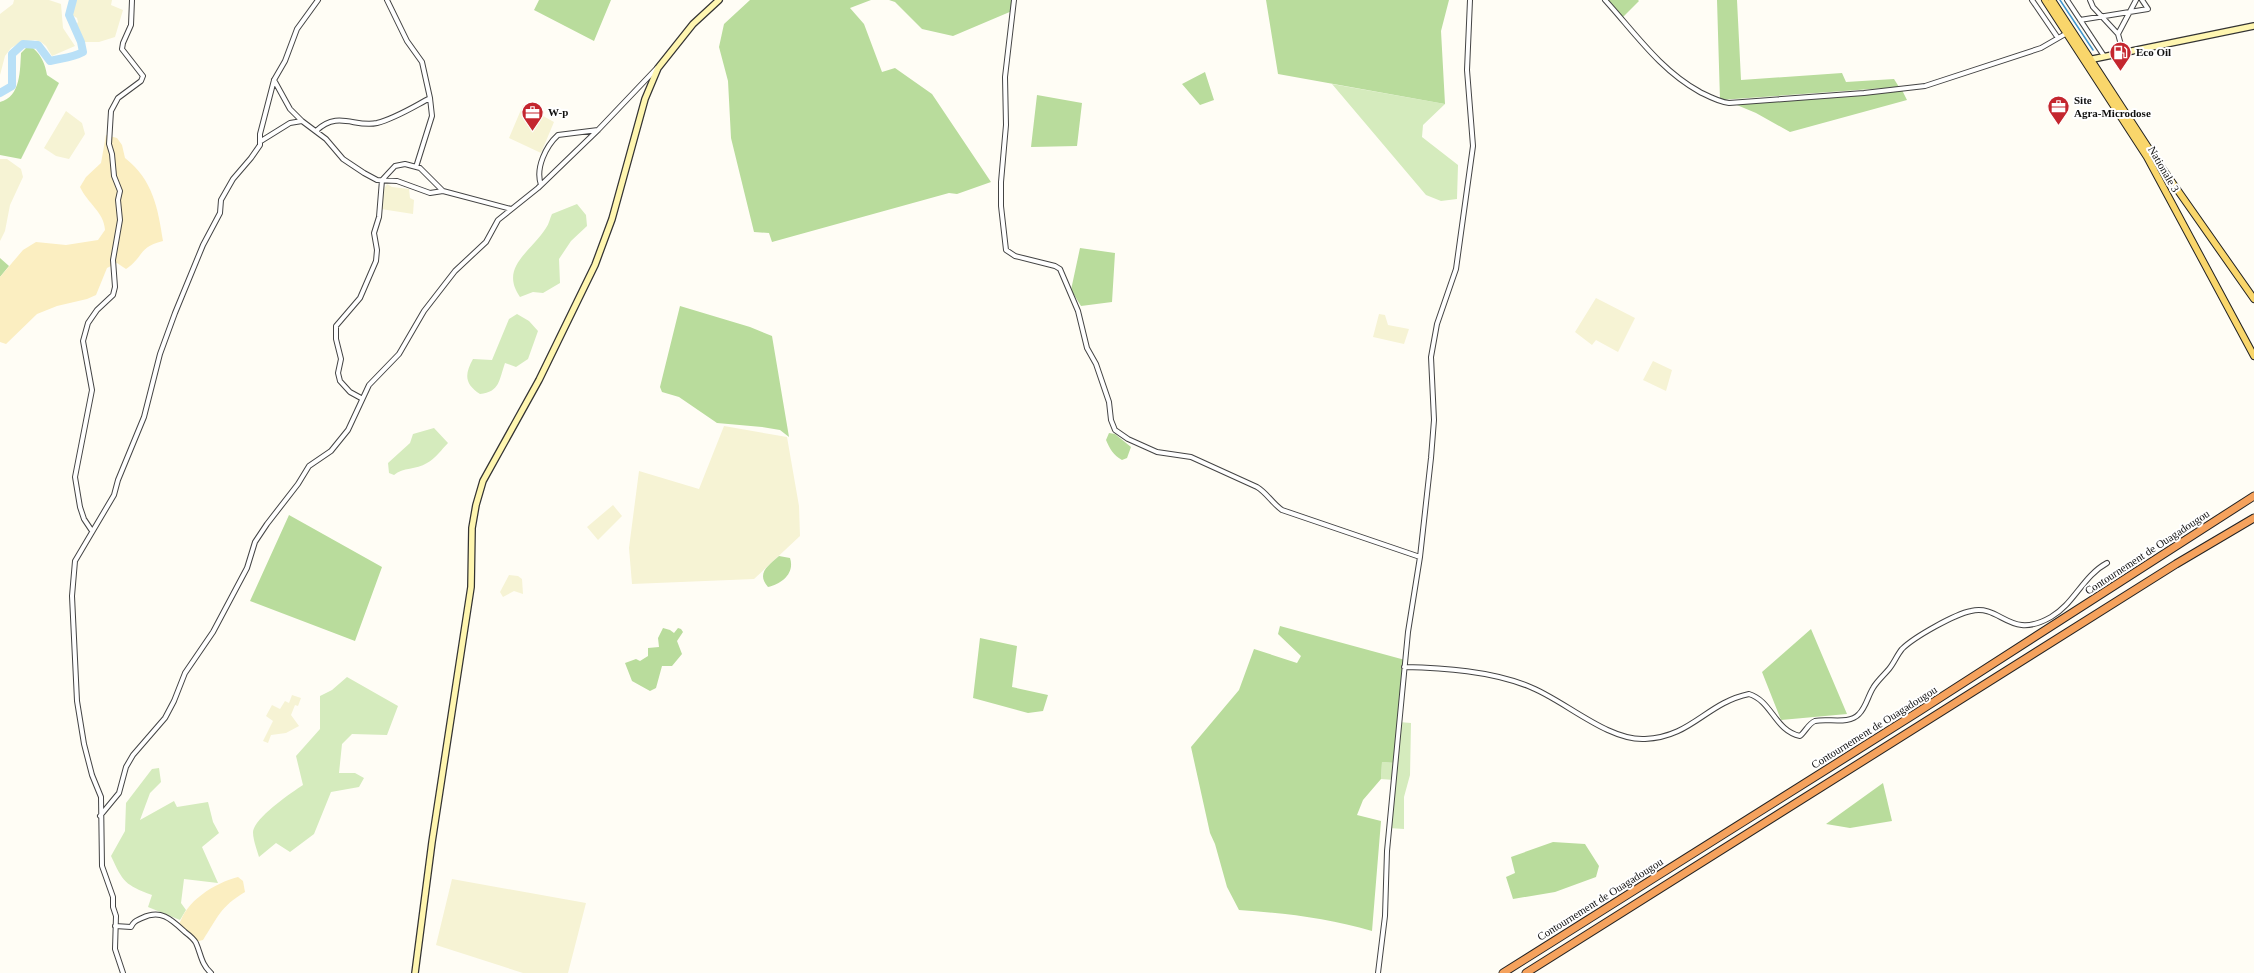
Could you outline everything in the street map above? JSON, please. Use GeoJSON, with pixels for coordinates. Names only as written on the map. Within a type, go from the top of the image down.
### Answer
{"type":"FeatureCollection","features":[{"type":"Feature","properties":{"kind":"highway","name":"Contournement de Ouagadougou"},"geometry":{"type":"LineString","coordinates":[[1503,973],[1918,712],[2254,496]]}},
{"type":"Feature","properties":{"kind":"highway","name":"Contournement de Ouagadougou"},"geometry":{"type":"LineString","coordinates":[[1526,973],[2176,564],[2254,518]]}},
{"type":"Feature","properties":{"kind":"main road","name":"Nationale 3"},"geometry":{"type":"LineString","coordinates":[[2045,0],[2254,298]]}},
{"type":"Feature","properties":{"kind":"main road","name":"Nationale 3"},"geometry":{"type":"LineString","coordinates":[[2052,0],[2147,157],[2254,356]]}},
{"type":"Feature","properties":{"kind":"street"},"geometry":{"type":"LineString","coordinates":[[92,531],[84,519],[80,507],[75,477],[92,390],[83,340],[88,323],[97,310],[113,295],[115,287],[113,260],[120,220],[118,200],[120,190],[114,176],[112,154],[109,144],[111,110],[118,98],[141,81],[143,76],[122,49],[131,25],[132,0]]}},
{"type":"Feature","properties":{"kind":"street"},"geometry":{"type":"LineString","coordinates":[[261,141],[260,134],[274,80],[285,61],[297,29],[318,0]]}},
{"type":"Feature","properties":{"kind":"street"},"geometry":{"type":"LineString","coordinates":[[387,0],[407,41],[422,62],[430,98],[432,116],[416,167]]}},
{"type":"Feature","properties":{"kind":"street"},"geometry":{"type":"LineString","coordinates":[[100,817],[119,793],[126,767],[133,755],[164,718],[174,701],[185,673],[213,632],[247,568],[259,536],[309,466],[331,451],[348,430],[361,398],[369,385],[399,354],[424,311],[454,271],[486,242],[498,220],[541,185],[598,130],[658,68],[693,24],[719,0]]}},
{"type":"Feature","properties":{"kind":"street"},"geometry":{"type":"LineString","coordinates":[[1014,0],[1012,33],[1005,77],[1006,125],[1001,182],[1001,206],[1006,250],[1014,256],[1055,266],[1060,269],[1078,311],[1087,348],[1096,364],[1109,402],[1111,420],[1115,430],[1128,439],[1157,452],[1191,457],[1258,487],[1265,492],[1275,505],[1282,510],[1420,557]]}},
{"type":"Feature","properties":{"kind":"street"},"geometry":{"type":"LineString","coordinates":[[1378,973],[1385,916],[1386,851],[1404,667],[1420,557],[1434,420],[1431,357],[1436,324],[1456,269],[1473,146],[1467,70],[1470,0]]}},
{"type":"Feature","properties":{"kind":"street"},"geometry":{"type":"LineString","coordinates":[[1605,0],[1664,67],[1676,78],[1711,97],[1729,103],[1920,87],[2041,48],[2067,33]]}},
{"type":"Feature","properties":{"kind":"street"},"geometry":{"type":"LineString","coordinates":[[2032,0],[2058,38]]}},
{"type":"Feature","properties":{"kind":"street"},"geometry":{"type":"LineString","coordinates":[[2067,0],[2104,56]]}},
{"type":"Feature","properties":{"kind":"street"},"geometry":{"type":"LineString","coordinates":[[2090,0],[2093,7],[2103,16],[2118,34],[2123,52]]}},
{"type":"Feature","properties":{"kind":"street"},"geometry":{"type":"LineString","coordinates":[[2118,34],[2136,0]]}},
{"type":"Feature","properties":{"kind":"street"},"geometry":{"type":"LineString","coordinates":[[2080,20],[2148,9],[2142,0]]}},
{"type":"Feature","properties":{"kind":"street"},"geometry":{"type":"LineString","coordinates":[[2088,60],[2254,26]]}},
{"type":"Feature","properties":{"kind":"street"},"geometry":{"type":"LineString","coordinates":[[415,973],[433,835],[471,587],[472,528],[476,504],[483,481],[539,380],[595,266],[612,219],[646,99],[658,68]]}},
{"type":"Feature","properties":{"kind":"street"},"geometry":{"type":"LineString","coordinates":[[274,80],[282,99],[302,121],[331,143],[343,159],[364,173],[382,180],[397,181],[434,194],[443,191]]}},
{"type":"Feature","properties":{"kind":"street"},"geometry":{"type":"LineString","coordinates":[[316,131],[330,122],[349,120],[369,124],[382,121],[400,114],[430,98]]}},
{"type":"Feature","properties":{"kind":"street"},"geometry":{"type":"LineString","coordinates":[[123,973],[114,949],[116,916],[113,907],[113,897],[102,866],[100,817],[101,797],[92,774],[86,752],[77,701],[73,639],[74,568],[78,553],[114,495],[123,466],[144,417],[160,354],[203,245],[220,212],[221,199],[233,179],[252,158],[261,141],[290,123],[302,121]]}},
{"type":"Feature","properties":{"kind":"street"},"geometry":{"type":"LineString","coordinates":[[541,185],[538,178],[539,168],[547,150],[558,135],[598,130]]}},
{"type":"Feature","properties":{"kind":"street"},"geometry":{"type":"LineString","coordinates":[[361,398],[350,392],[340,381],[338,373],[341,359],[336,339],[336,326],[360,298],[376,260],[377,250],[374,233],[379,217],[382,180],[396,166],[405,164],[416,167],[429,176],[443,191],[511,209]]}},
{"type":"Feature","properties":{"kind":"street"},"geometry":{"type":"LineString","coordinates":[[1404,667],[1453,670],[1526,685],[1545,693],[1583,717],[1625,737],[1643,740],[1672,735],[1688,728],[1725,701],[1749,694],[1765,704],[1778,724],[1790,733],[1800,736],[1815,722],[1854,719],[1859,714],[1874,686],[1889,669],[1901,651],[1908,644],[1931,630],[1971,611],[1991,612],[2010,623],[2017,625],[2040,622],[2063,608],[2089,577],[2107,563]]}},
{"type":"Feature","properties":{"kind":"street"},"geometry":{"type":"LineString","coordinates":[[115,926],[131,927],[135,920],[150,913],[156,913],[174,921],[195,942],[201,962],[211,973]]}},
{"type":"Feature","properties":{"kind":"shaded area"},"geometry":{"type":"Polygon","coordinates":[[[14,0],[49,0],[61,4],[63,28],[75,46],[52,56],[46,46],[41,42],[35,40],[21,42],[11,48],[5,56],[0,75],[0,14],[13,4],[14,0]]]}},
{"type":"Feature","properties":{"kind":"shaded area"},"geometry":{"type":"Polygon","coordinates":[[[76,0],[112,0],[111,5],[123,10],[115,37],[99,42],[85,42],[76,25],[78,22],[77,18],[72,15],[76,0]]]}},
{"type":"Feature","properties":{"kind":"shaded area"},"geometry":{"type":"Polygon","coordinates":[[[523,105],[554,122],[541,153],[509,138],[523,105]]]}},
{"type":"Feature","properties":{"kind":"shaded area"},"geometry":{"type":"Polygon","coordinates":[[[66,111],[82,123],[85,134],[69,159],[56,156],[44,148],[66,111]]]}},
{"type":"Feature","properties":{"kind":"shaded area"},"geometry":{"type":"Polygon","coordinates":[[[0,159],[7,159],[21,169],[23,177],[10,205],[5,231],[0,241],[0,159]]]}},
{"type":"Feature","properties":{"kind":"shaded area"},"geometry":{"type":"Polygon","coordinates":[[[387,184],[392,187],[409,189],[410,198],[414,200],[413,214],[381,209],[384,189],[387,184]]]}},
{"type":"Feature","properties":{"kind":"shaded area"},"geometry":{"type":"Polygon","coordinates":[[[1596,298],[1635,318],[1618,352],[1596,340],[1592,345],[1575,332],[1596,298]]]}},
{"type":"Feature","properties":{"kind":"shaded area"},"geometry":{"type":"Polygon","coordinates":[[[1379,314],[1385,315],[1388,325],[1409,329],[1404,344],[1373,337],[1379,314]]]}},
{"type":"Feature","properties":{"kind":"shaded area"},"geometry":{"type":"Polygon","coordinates":[[[1653,361],[1672,370],[1666,391],[1643,380],[1653,361]]]}},
{"type":"Feature","properties":{"kind":"shaded area"},"geometry":{"type":"Polygon","coordinates":[[[724,426],[787,437],[799,506],[800,536],[754,579],[632,584],[629,548],[639,471],[699,489],[724,426]]]}},
{"type":"Feature","properties":{"kind":"shaded area"},"geometry":{"type":"Polygon","coordinates":[[[613,505],[622,516],[598,540],[587,527],[613,505]]]}},
{"type":"Feature","properties":{"kind":"shaded area"},"geometry":{"type":"Polygon","coordinates":[[[509,575],[518,576],[522,579],[523,594],[514,591],[503,597],[500,592],[509,575]]]}},
{"type":"Feature","properties":{"kind":"shaded area"},"geometry":{"type":"Polygon","coordinates":[[[292,695],[301,698],[298,706],[295,705],[291,715],[299,726],[286,733],[271,735],[268,743],[263,741],[273,721],[266,716],[272,705],[280,709],[285,701],[289,703],[292,695]]]}},
{"type":"Feature","properties":{"kind":"shaded area"},"geometry":{"type":"Polygon","coordinates":[[[452,879],[586,903],[568,973],[523,973],[436,945],[452,879]]]}},
{"type":"Feature","properties":{"kind":"green space"},"geometry":{"type":"Polygon","coordinates":[[[539,0],[611,0],[594,41],[534,10],[539,0]]]}},
{"type":"Feature","properties":{"kind":"green space"},"geometry":{"type":"Polygon","coordinates":[[[750,0],[871,0],[850,8],[864,24],[882,72],[895,68],[932,94],[991,182],[957,194],[949,193],[772,242],[769,233],[754,232],[731,138],[728,81],[719,47],[724,24],[750,0]]]}},
{"type":"Feature","properties":{"kind":"green space"},"geometry":{"type":"Polygon","coordinates":[[[889,0],[1013,0],[1012,11],[953,36],[922,29],[895,2],[889,0]]]}},
{"type":"Feature","properties":{"kind":"green space"},"geometry":{"type":"Polygon","coordinates":[[[1266,0],[1449,0],[1441,31],[1445,104],[1278,74],[1266,0]]]}},
{"type":"Feature","properties":{"kind":"green space"},"geometry":{"type":"Polygon","coordinates":[[[1603,0],[1638,0],[1639,1],[1621,19],[1603,0]]]}},
{"type":"Feature","properties":{"kind":"green space"},"geometry":{"type":"Polygon","coordinates":[[[1717,0],[1737,0],[1741,80],[1842,73],[1846,82],[1894,79],[1899,87],[1720,100],[1717,0]]]}},
{"type":"Feature","properties":{"kind":"green space"},"geometry":{"type":"Polygon","coordinates":[[[26,48],[33,48],[39,54],[43,60],[47,75],[59,83],[21,159],[0,155],[0,102],[7,99],[16,89],[21,53],[26,48]]]}},
{"type":"Feature","properties":{"kind":"green space"},"geometry":{"type":"Polygon","coordinates":[[[1205,72],[1214,100],[1200,105],[1182,84],[1205,72]]]}},
{"type":"Feature","properties":{"kind":"green space"},"geometry":{"type":"Polygon","coordinates":[[[1332,84],[1445,104],[1423,125],[1422,137],[1458,165],[1457,199],[1441,201],[1426,195],[1332,84]]]}},
{"type":"Feature","properties":{"kind":"green space"},"geometry":{"type":"Polygon","coordinates":[[[1902,90],[1907,100],[1790,132],[1756,113],[1732,103],[1902,90]]]}},
{"type":"Feature","properties":{"kind":"green space"},"geometry":{"type":"Polygon","coordinates":[[[1037,95],[1082,103],[1077,146],[1031,147],[1037,95]]]}},
{"type":"Feature","properties":{"kind":"green space"},"geometry":{"type":"Polygon","coordinates":[[[577,204],[586,215],[587,226],[571,241],[559,259],[560,283],[543,293],[533,292],[520,297],[514,286],[513,277],[515,268],[526,252],[540,237],[548,225],[552,214],[577,204]]]}},
{"type":"Feature","properties":{"kind":"green space"},"geometry":{"type":"Polygon","coordinates":[[[1080,248],[1115,253],[1112,302],[1081,306],[1071,290],[1080,248]]]}},
{"type":"Feature","properties":{"kind":"green space"},"geometry":{"type":"Polygon","coordinates":[[[0,258],[9,266],[0,277],[0,258]]]}},
{"type":"Feature","properties":{"kind":"green space"},"geometry":{"type":"Polygon","coordinates":[[[680,306],[750,327],[772,336],[789,437],[780,430],[717,423],[679,397],[662,392],[660,387],[680,306]]]}},
{"type":"Feature","properties":{"kind":"green space"},"geometry":{"type":"Polygon","coordinates":[[[517,314],[529,321],[538,331],[528,359],[516,367],[505,363],[500,380],[495,388],[487,393],[480,394],[471,387],[469,383],[467,374],[470,365],[473,359],[492,360],[509,319],[517,314]]]}},
{"type":"Feature","properties":{"kind":"green space"},"geometry":{"type":"Polygon","coordinates":[[[434,428],[448,443],[436,456],[418,467],[398,472],[394,475],[389,473],[388,463],[410,443],[413,434],[434,428]]]}},
{"type":"Feature","properties":{"kind":"green space"},"geometry":{"type":"Polygon","coordinates":[[[1109,433],[1115,434],[1131,447],[1127,458],[1122,460],[1112,452],[1106,440],[1109,433]]]}},
{"type":"Feature","properties":{"kind":"green space"},"geometry":{"type":"Polygon","coordinates":[[[289,515],[382,567],[355,641],[250,601],[289,515]]]}},
{"type":"Feature","properties":{"kind":"green space"},"geometry":{"type":"Polygon","coordinates":[[[779,556],[790,558],[791,568],[786,577],[773,586],[768,587],[763,578],[763,574],[779,556]]]}},
{"type":"Feature","properties":{"kind":"green space"},"geometry":{"type":"Polygon","coordinates":[[[1280,626],[1405,660],[1395,763],[1382,762],[1381,779],[1363,800],[1357,815],[1381,821],[1372,931],[1356,926],[1306,917],[1239,910],[1227,887],[1215,844],[1210,833],[1191,747],[1239,690],[1254,649],[1297,663],[1301,656],[1278,634],[1280,626]]]}},
{"type":"Feature","properties":{"kind":"green space"},"geometry":{"type":"Polygon","coordinates":[[[663,628],[674,633],[678,628],[681,629],[683,632],[677,641],[682,654],[672,666],[662,666],[656,688],[650,691],[632,681],[625,663],[636,659],[640,661],[648,656],[648,648],[659,647],[658,638],[663,628]]]}},
{"type":"Feature","properties":{"kind":"green space"},"geometry":{"type":"Polygon","coordinates":[[[1811,629],[1847,714],[1781,720],[1762,672],[1811,629]]]}},
{"type":"Feature","properties":{"kind":"green space"},"geometry":{"type":"Polygon","coordinates":[[[980,638],[1017,646],[1012,687],[1048,695],[1043,711],[1028,713],[973,698],[980,638]]]}},
{"type":"Feature","properties":{"kind":"green space"},"geometry":{"type":"Polygon","coordinates":[[[347,677],[398,706],[387,735],[352,734],[342,744],[339,773],[355,773],[364,778],[359,787],[331,792],[314,834],[290,852],[276,843],[259,857],[253,835],[255,826],[274,806],[303,785],[296,756],[320,729],[320,696],[332,690],[347,677]]]}},
{"type":"Feature","properties":{"kind":"green space"},"geometry":{"type":"Polygon","coordinates":[[[1399,722],[1411,723],[1410,775],[1404,797],[1404,829],[1389,828],[1394,780],[1381,779],[1382,762],[1395,763],[1399,722]]]}},
{"type":"Feature","properties":{"kind":"green space"},"geometry":{"type":"Polygon","coordinates":[[[159,768],[161,782],[150,793],[140,820],[174,801],[177,807],[208,802],[213,822],[219,833],[202,847],[218,883],[184,879],[181,903],[186,910],[180,920],[148,907],[152,895],[126,882],[111,856],[125,831],[126,803],[152,769],[159,768]]]}},
{"type":"Feature","properties":{"kind":"green space"},"geometry":{"type":"Polygon","coordinates":[[[1883,783],[1892,821],[1850,828],[1826,824],[1883,783]]]}},
{"type":"Feature","properties":{"kind":"green space"},"geometry":{"type":"Polygon","coordinates":[[[1553,842],[1585,844],[1599,866],[1596,877],[1555,892],[1513,899],[1506,877],[1515,873],[1511,857],[1553,842]]]}},
{"type":"Feature","properties":{"kind":"sand"},"geometry":{"type":"Polygon","coordinates":[[[106,135],[117,138],[122,145],[125,158],[142,176],[148,185],[153,195],[159,217],[163,241],[155,243],[145,249],[132,265],[126,269],[117,263],[107,268],[96,295],[87,299],[57,306],[37,314],[6,344],[0,342],[0,277],[23,250],[36,242],[66,245],[98,240],[105,230],[102,218],[80,187],[86,177],[101,163],[106,135]]]}},
{"type":"Feature","properties":{"kind":"sand"},"geometry":{"type":"Polygon","coordinates":[[[238,877],[243,881],[245,892],[237,897],[220,913],[203,940],[195,942],[179,926],[182,917],[194,901],[202,894],[220,884],[238,877]]]}},
{"type":"Feature","properties":{"kind":"waterway"},"geometry":{"type":"LineString","coordinates":[[0,93],[12,86],[12,54],[23,44],[38,45],[50,61],[71,57],[83,52],[81,42],[69,15],[73,0]]}},
{"type":"Feature","properties":{"kind":"waterway"},"geometry":{"type":"LineString","coordinates":[[2060,0],[2093,50]]}},
{"type":"Feature","properties":{"kind":"place","name":"Eco Oil"},"geometry":{"type":"Point","coordinates":[2121,72]}},
{"type":"Feature","properties":{"kind":"place","name":"Site Agra-Microdose"},"geometry":{"type":"Point","coordinates":[2059,126]}},
{"type":"Feature","properties":{"kind":"place","name":"W-p"},"geometry":{"type":"Point","coordinates":[533,132]}}]}
